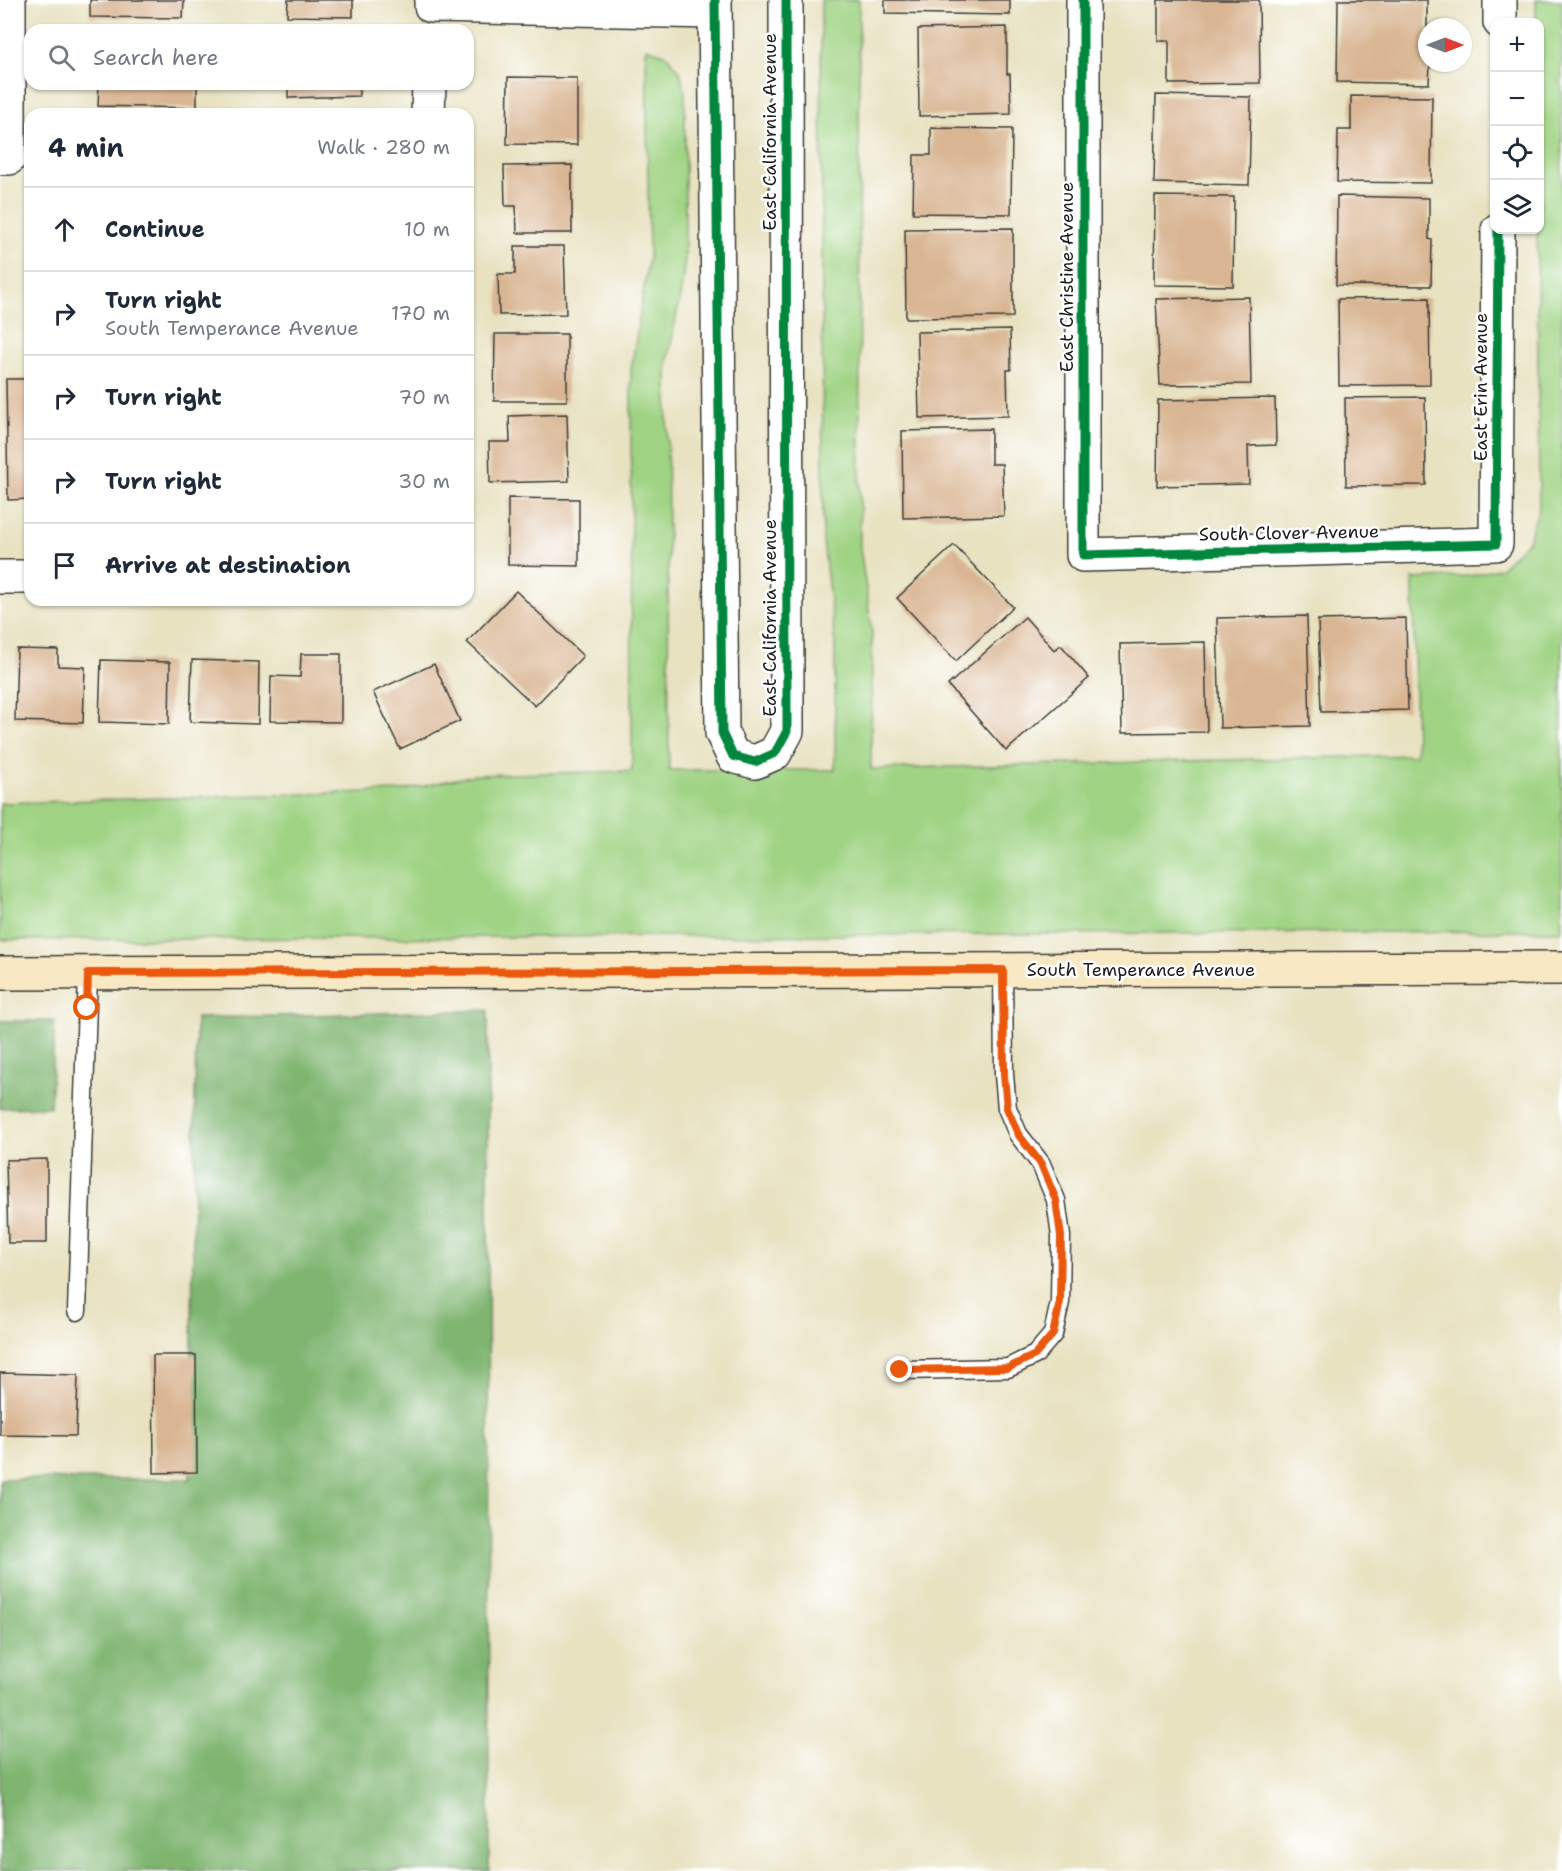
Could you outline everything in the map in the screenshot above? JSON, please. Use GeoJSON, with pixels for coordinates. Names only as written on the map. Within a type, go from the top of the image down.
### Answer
{"type":"FeatureCollection","features":[{"type":"Feature","properties":{"kind":"main road","name":"South Temperance Avenue"},"geometry":{"type":"LineString","coordinates":[[0,973],[1562,968]]}},
{"type":"Feature","properties":{"kind":"street"},"geometry":{"type":"LineString","coordinates":[[4,158],[9,0]]}},
{"type":"Feature","properties":{"kind":"street","name":"East California Avenue"},"geometry":{"type":"LineString","coordinates":[[715,6],[722,733],[733,756],[755,762],[776,753],[787,731],[786,0]]}},
{"type":"Feature","properties":{"kind":"street","name":"East Christine Avenue"},"geometry":{"type":"LineString","coordinates":[[1083,0],[1083,555]]}},
{"type":"Feature","properties":{"kind":"street"},"geometry":{"type":"LineString","coordinates":[[1500,0],[1500,18]]}},
{"type":"Feature","properties":{"kind":"street"},"geometry":{"type":"LineString","coordinates":[[431,12],[715,6]]}},
{"type":"Feature","properties":{"kind":"street"},"geometry":{"type":"LineString","coordinates":[[428,108],[429,90]]}},
{"type":"Feature","properties":{"kind":"street","name":"East Erin Avenue"},"geometry":{"type":"LineString","coordinates":[[1496,544],[1498,234]]}},
{"type":"Feature","properties":{"kind":"street","name":"South Clover Avenue"},"geometry":{"type":"LineString","coordinates":[[1083,555],[1496,544]]}},
{"type":"Feature","properties":{"kind":"street"},"geometry":{"type":"LineString","coordinates":[[0,577],[24,577]]}},
{"type":"Feature","properties":{"kind":"lane"},"geometry":{"type":"LineString","coordinates":[[900,1370],[1008,1368],[1035,1355],[1053,1334],[1060,1302],[1061,1236],[1056,1200],[1041,1164],[1018,1134],[1007,1108],[1004,1075],[1003,970]]}},
{"type":"Feature","properties":{"kind":"lane"},"geometry":{"type":"LineString","coordinates":[[77,1311],[88,973]]}},
{"type":"Feature","properties":{"kind":"green space"},"geometry":{"type":"Polygon","coordinates":[[[821,0],[859,0],[860,548],[872,631],[871,769],[1416,755],[1413,579],[1470,576],[1501,568],[1528,541],[1539,508],[1537,234],[1544,234],[1544,18],[1536,18],[1536,0],[1562,0],[1562,931],[0,940],[0,803],[401,791],[474,775],[632,771],[631,370],[649,256],[646,48],[665,54],[680,71],[685,93],[685,258],[667,365],[669,770],[835,770],[835,643],[823,542],[821,0]]]}},
{"type":"Feature","properties":{"kind":"green space"},"geometry":{"type":"Polygon","coordinates":[[[488,1010],[489,1871],[0,1871],[0,1479],[190,1479],[196,1018],[488,1010]]]}},
{"type":"Feature","properties":{"kind":"green space"},"geometry":{"type":"Polygon","coordinates":[[[0,1021],[55,1021],[50,1107],[0,1108],[0,1021]]]}},
{"type":"Feature","properties":{"kind":"building"},"geometry":{"type":"Polygon","coordinates":[[[90,0],[184,0],[183,18],[90,17],[90,0]]]}},
{"type":"Feature","properties":{"kind":"building"},"geometry":{"type":"Polygon","coordinates":[[[288,0],[353,0],[353,17],[287,16],[288,0]]]}},
{"type":"Feature","properties":{"kind":"building"},"geometry":{"type":"Polygon","coordinates":[[[885,0],[1010,0],[1010,15],[885,13],[885,0]]]}},
{"type":"Feature","properties":{"kind":"building"},"geometry":{"type":"Polygon","coordinates":[[[1158,0],[1259,0],[1260,83],[1169,84],[1169,41],[1158,41],[1158,0]]]}},
{"type":"Feature","properties":{"kind":"building"},"geometry":{"type":"Polygon","coordinates":[[[1338,0],[1427,0],[1427,18],[1418,18],[1418,72],[1430,72],[1429,84],[1337,82],[1338,0]]]}},
{"type":"Feature","properties":{"kind":"building"},"geometry":{"type":"Polygon","coordinates":[[[1007,27],[1007,74],[1010,74],[1011,114],[919,116],[918,29],[1007,27]]]}},
{"type":"Feature","properties":{"kind":"building"},"geometry":{"type":"Polygon","coordinates":[[[508,77],[577,78],[577,145],[507,144],[508,77]]]}},
{"type":"Feature","properties":{"kind":"building"},"geometry":{"type":"Polygon","coordinates":[[[99,90],[197,90],[197,108],[98,106],[99,90]]]}},
{"type":"Feature","properties":{"kind":"building"},"geometry":{"type":"Polygon","coordinates":[[[288,90],[359,90],[359,96],[288,98],[288,90]]]}},
{"type":"Feature","properties":{"kind":"building"},"geometry":{"type":"Polygon","coordinates":[[[1156,95],[1251,97],[1249,185],[1154,183],[1156,95]]]}},
{"type":"Feature","properties":{"kind":"building"},"geometry":{"type":"Polygon","coordinates":[[[1351,96],[1432,97],[1431,183],[1337,182],[1338,130],[1351,130],[1351,96]]]}},
{"type":"Feature","properties":{"kind":"building"},"geometry":{"type":"Polygon","coordinates":[[[931,128],[1012,129],[1011,214],[913,213],[914,155],[931,155],[931,128]]]}},
{"type":"Feature","properties":{"kind":"building"},"geometry":{"type":"Polygon","coordinates":[[[572,165],[572,233],[517,233],[516,206],[505,206],[504,166],[572,165]]]}},
{"type":"Feature","properties":{"kind":"building"},"geometry":{"type":"Polygon","coordinates":[[[1155,196],[1234,197],[1233,286],[1154,285],[1155,196]]]}},
{"type":"Feature","properties":{"kind":"building"},"geometry":{"type":"Polygon","coordinates":[[[1337,196],[1429,198],[1429,239],[1432,240],[1431,286],[1336,285],[1337,196]]]}},
{"type":"Feature","properties":{"kind":"building"},"geometry":{"type":"Polygon","coordinates":[[[1013,228],[1013,317],[906,318],[905,229],[1013,228]]]}},
{"type":"Feature","properties":{"kind":"building"},"geometry":{"type":"Polygon","coordinates":[[[515,246],[564,246],[566,314],[499,315],[498,274],[515,274],[515,246]]]}},
{"type":"Feature","properties":{"kind":"building"},"geometry":{"type":"Polygon","coordinates":[[[1249,297],[1251,384],[1160,385],[1156,299],[1249,297]]]}},
{"type":"Feature","properties":{"kind":"building"},"geometry":{"type":"Polygon","coordinates":[[[1429,298],[1430,385],[1339,386],[1338,299],[1429,298]]]}},
{"type":"Feature","properties":{"kind":"building"},"geometry":{"type":"Polygon","coordinates":[[[1010,330],[1011,370],[1007,370],[1008,416],[919,418],[917,332],[1010,330]]]}},
{"type":"Feature","properties":{"kind":"building"},"geometry":{"type":"Polygon","coordinates":[[[495,334],[567,334],[567,401],[494,401],[495,334]]]}},
{"type":"Feature","properties":{"kind":"building"},"geometry":{"type":"Polygon","coordinates":[[[6,379],[24,379],[24,499],[8,500],[6,379]]]}},
{"type":"Feature","properties":{"kind":"building"},"geometry":{"type":"Polygon","coordinates":[[[1425,397],[1426,485],[1346,486],[1345,398],[1425,397]]]}},
{"type":"Feature","properties":{"kind":"building"},"geometry":{"type":"Polygon","coordinates":[[[1275,398],[1276,445],[1248,446],[1249,484],[1157,486],[1158,400],[1275,398]]]}},
{"type":"Feature","properties":{"kind":"building"},"geometry":{"type":"Polygon","coordinates":[[[567,414],[569,481],[490,483],[489,442],[510,442],[509,416],[567,414]]]}},
{"type":"Feature","properties":{"kind":"building"},"geometry":{"type":"Polygon","coordinates":[[[991,429],[991,464],[1002,464],[1004,516],[903,518],[902,431],[991,429]]]}},
{"type":"Feature","properties":{"kind":"building"},"geometry":{"type":"Polygon","coordinates":[[[508,498],[579,499],[579,566],[508,565],[508,498]]]}},
{"type":"Feature","properties":{"kind":"building"},"geometry":{"type":"Polygon","coordinates":[[[954,545],[1013,607],[956,661],[897,598],[954,545]]]}},
{"type":"Feature","properties":{"kind":"building"},"geometry":{"type":"Polygon","coordinates":[[[516,591],[583,656],[535,706],[467,642],[516,591]]]}},
{"type":"Feature","properties":{"kind":"building"},"geometry":{"type":"Polygon","coordinates":[[[1307,616],[1310,726],[1220,728],[1217,618],[1307,616]]]}},
{"type":"Feature","properties":{"kind":"building"},"geometry":{"type":"Polygon","coordinates":[[[1025,617],[1054,650],[1061,645],[1089,678],[1006,751],[948,685],[1025,617]]]}},
{"type":"Feature","properties":{"kind":"building"},"geometry":{"type":"Polygon","coordinates":[[[1406,618],[1408,710],[1321,712],[1318,620],[1406,618]]]}},
{"type":"Feature","properties":{"kind":"building"},"geometry":{"type":"Polygon","coordinates":[[[1205,642],[1207,732],[1122,733],[1120,644],[1205,642]]]}},
{"type":"Feature","properties":{"kind":"building"},"geometry":{"type":"Polygon","coordinates":[[[17,649],[58,650],[58,666],[85,667],[83,723],[15,721],[17,649]]]}},
{"type":"Feature","properties":{"kind":"building"},"geometry":{"type":"Polygon","coordinates":[[[301,654],[341,654],[341,722],[270,721],[271,676],[300,677],[301,654]]]}},
{"type":"Feature","properties":{"kind":"building"},"geometry":{"type":"Polygon","coordinates":[[[101,660],[170,662],[169,724],[99,722],[101,660]]]}},
{"type":"Feature","properties":{"kind":"building"},"geometry":{"type":"Polygon","coordinates":[[[192,660],[259,662],[258,724],[190,722],[192,660]]]}},
{"type":"Feature","properties":{"kind":"building"},"geometry":{"type":"Polygon","coordinates":[[[434,664],[460,721],[400,749],[373,692],[434,664]]]}},
{"type":"Feature","properties":{"kind":"building"},"geometry":{"type":"Polygon","coordinates":[[[47,1159],[47,1243],[8,1243],[6,1160],[47,1159]]]}},
{"type":"Feature","properties":{"kind":"building"},"geometry":{"type":"Polygon","coordinates":[[[153,1355],[196,1355],[197,1472],[154,1473],[153,1355]]]}},
{"type":"Feature","properties":{"kind":"building"},"geometry":{"type":"Polygon","coordinates":[[[0,1373],[78,1375],[76,1436],[0,1435],[0,1373]]]}},
{"type":"Feature","properties":{"kind":"cycle path"},"geometry":{"type":"LineString","coordinates":[[715,0],[722,733],[733,756],[755,762],[775,753],[787,731],[786,0]]}},
{"type":"Feature","properties":{"kind":"cycle path"},"geometry":{"type":"LineString","coordinates":[[1083,0],[1083,555],[1496,544],[1498,234]]}},
{"type":"Feature","properties":{"kind":"route"},"geometry":{"type":"LineString","coordinates":[[87,1008],[88,973],[1003,970],[1004,1075],[1007,1108],[1018,1134],[1041,1164],[1056,1200],[1061,1236],[1060,1302],[1053,1334],[1035,1355],[1008,1368],[900,1370]]}}]}
